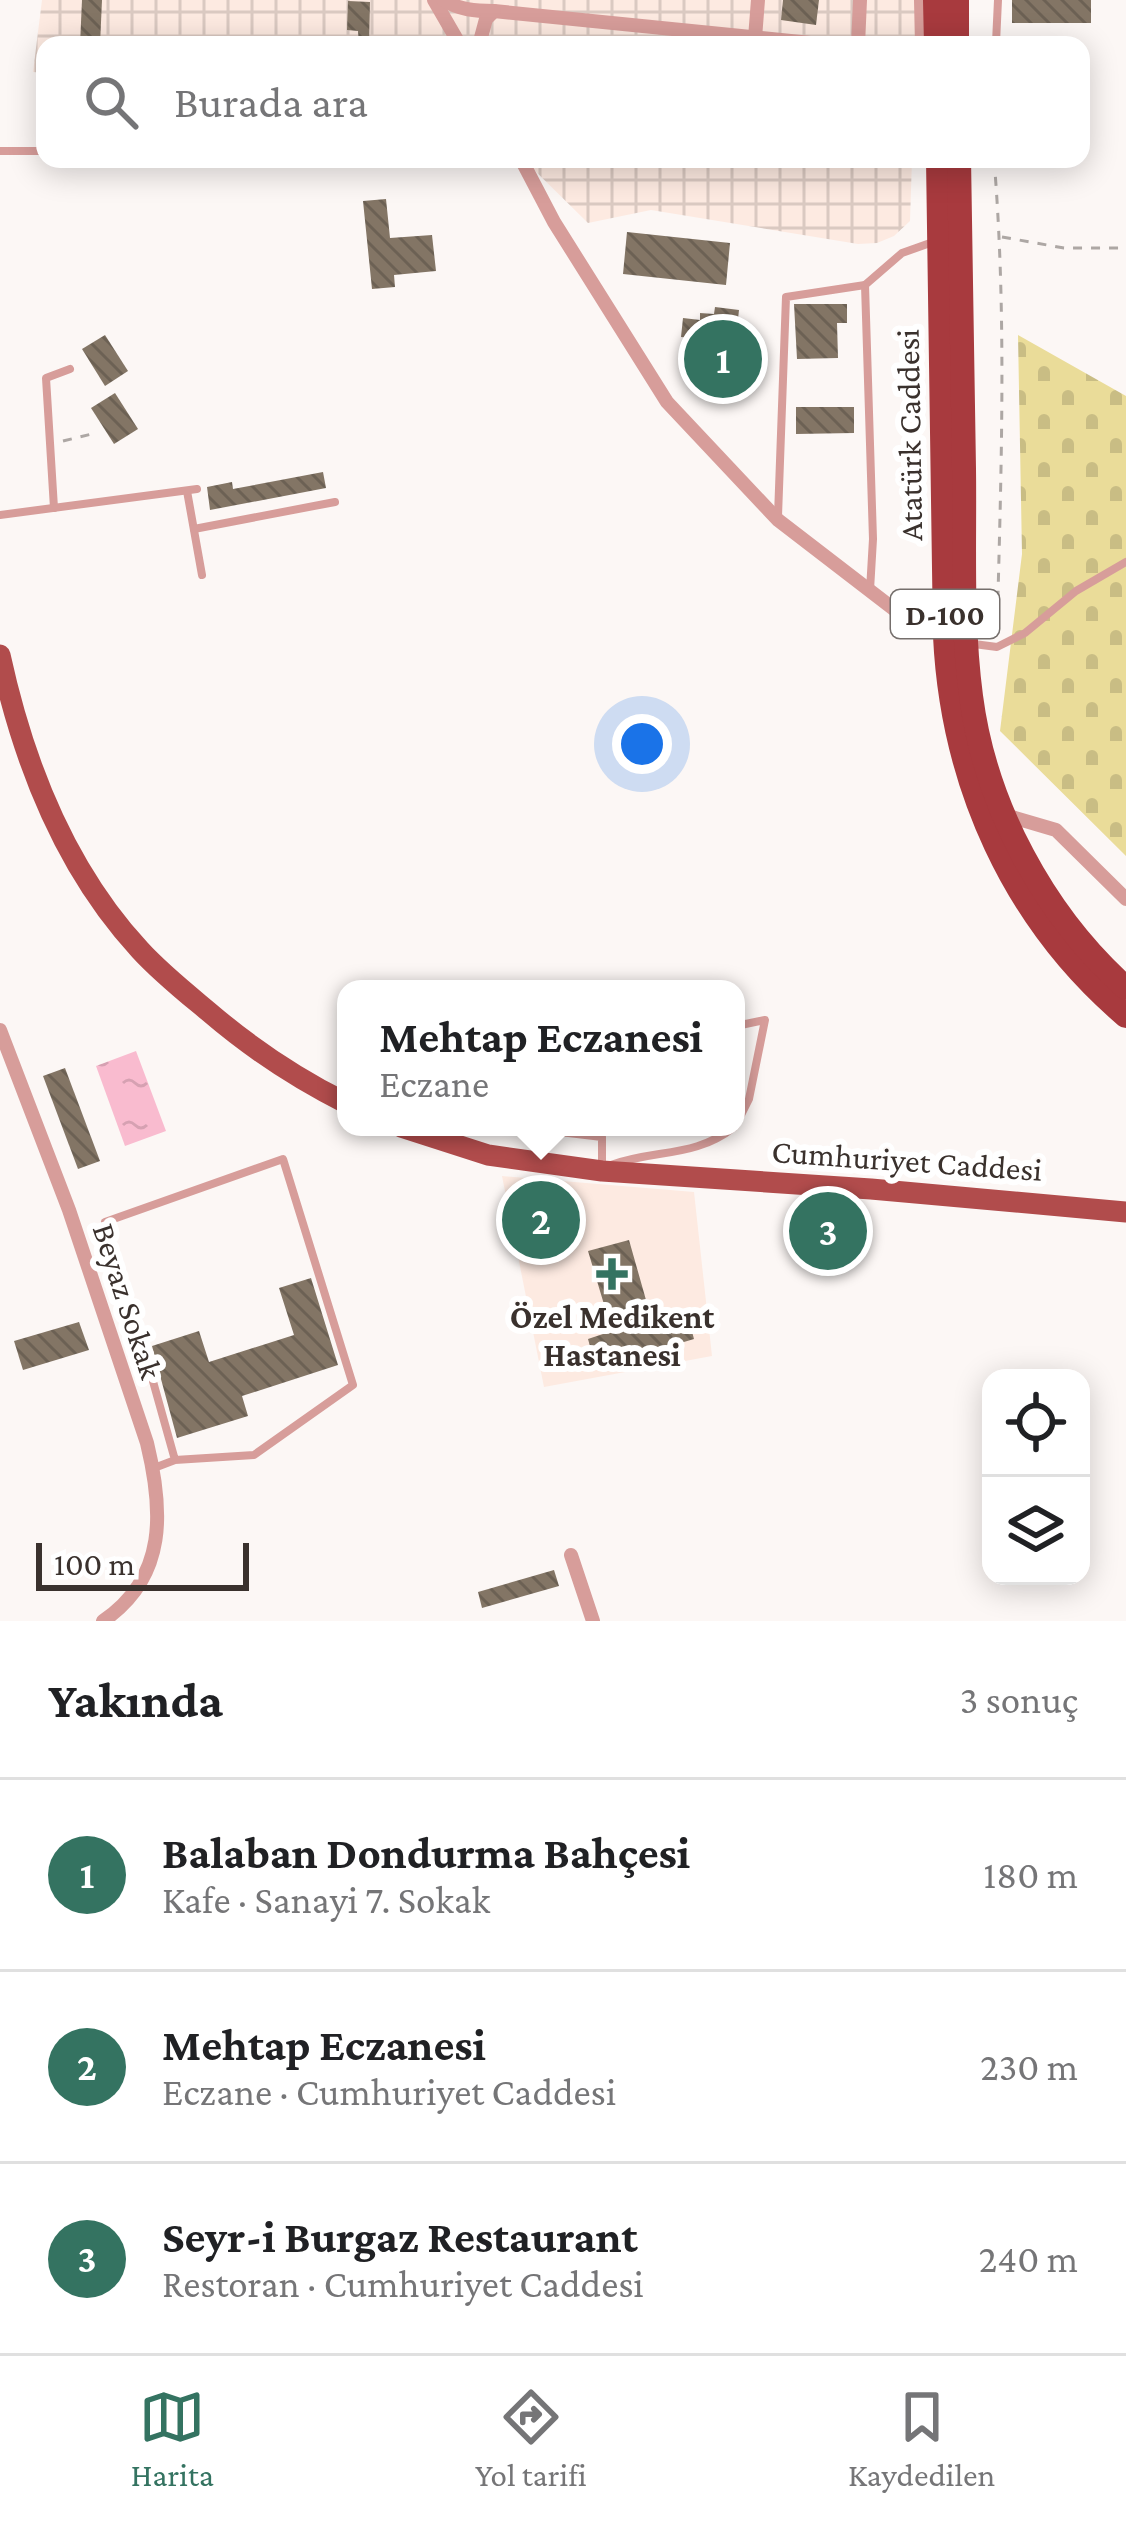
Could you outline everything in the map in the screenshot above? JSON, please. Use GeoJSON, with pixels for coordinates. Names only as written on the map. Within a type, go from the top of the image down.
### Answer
{"type":"FeatureCollection","features":[{"type":"Feature","properties":{"kind":"highway"},"geometry":{"type":"LineString","coordinates":[[935,0],[936,36]]}},
{"type":"Feature","properties":{"kind":"highway"},"geometry":{"type":"LineString","coordinates":[[957,0],[958,36]]}},
{"type":"Feature","properties":{"kind":"highway","name":"Atatürk Caddesi"},"geometry":{"type":"LineString","coordinates":[[938,168],[956,639],[976,728],[993,786],[1027,861],[1064,921],[1126,988]]}},
{"type":"Feature","properties":{"kind":"highway","name":"Atatürk Caddesi"},"geometry":{"type":"LineString","coordinates":[[959,168],[954,723],[970,784],[1014,882],[1041,925],[1087,980],[1126,1016]]}},
{"type":"Feature","properties":{"kind":"main road"},"geometry":{"type":"LineString","coordinates":[[0,655],[41,791],[76,862],[113,918],[161,972],[226,1027],[285,1070],[337,1098]]}},
{"type":"Feature","properties":{"kind":"main road","name":"Cumhuriyet Caddesi"},"geometry":{"type":"LineString","coordinates":[[429,1136],[488,1155],[602,1171],[1126,1212]]}},
{"type":"Feature","properties":{"kind":"street"},"geometry":{"type":"LineString","coordinates":[[439,0],[474,11],[499,8],[736,36]]}},
{"type":"Feature","properties":{"kind":"street"},"geometry":{"type":"LineString","coordinates":[[439,0],[456,36]]}},
{"type":"Feature","properties":{"kind":"street"},"geometry":{"type":"LineString","coordinates":[[593,21],[594,0]]}},
{"type":"Feature","properties":{"kind":"street"},"geometry":{"type":"LineString","coordinates":[[755,36],[758,0]]}},
{"type":"Feature","properties":{"kind":"street"},"geometry":{"type":"LineString","coordinates":[[858,36],[860,0]]}},
{"type":"Feature","properties":{"kind":"street"},"geometry":{"type":"LineString","coordinates":[[921,0],[922,36]]}},
{"type":"Feature","properties":{"kind":"street"},"geometry":{"type":"LineString","coordinates":[[481,36],[486,19],[499,8]]}},
{"type":"Feature","properties":{"kind":"street"},"geometry":{"type":"LineString","coordinates":[[526,168],[554,222],[667,402],[778,520],[895,610],[956,639]]}},
{"type":"Feature","properties":{"kind":"street"},"geometry":{"type":"LineString","coordinates":[[1005,815],[1056,830],[1126,899]]}},
{"type":"Feature","properties":{"kind":"street","name":"Beyaz Sokak"},"geometry":{"type":"LineString","coordinates":[[0,1030],[69,1210],[153,1468],[159,1508],[150,1562],[132,1593],[104,1621]]}},
{"type":"Feature","properties":{"kind":"street"},"geometry":{"type":"LineString","coordinates":[[571,1555],[593,1621]]}},
{"type":"Feature","properties":{"kind":"lane"},"geometry":{"type":"LineString","coordinates":[[996,36],[998,0]]}},
{"type":"Feature","properties":{"kind":"lane"},"geometry":{"type":"LineString","coordinates":[[0,151],[36,151]]}},
{"type":"Feature","properties":{"kind":"lane"},"geometry":{"type":"LineString","coordinates":[[778,520],[786,297],[865,285],[902,253],[940,239]]}},
{"type":"Feature","properties":{"kind":"lane"},"geometry":{"type":"LineString","coordinates":[[865,285],[873,539],[870,592]]}},
{"type":"Feature","properties":{"kind":"lane"},"geometry":{"type":"LineString","coordinates":[[54,508],[46,378],[70,369]]}},
{"type":"Feature","properties":{"kind":"lane"},"geometry":{"type":"LineString","coordinates":[[0,515],[192,490],[202,575]]}},
{"type":"Feature","properties":{"kind":"lane"},"geometry":{"type":"LineString","coordinates":[[194,529],[335,502]]}},
{"type":"Feature","properties":{"kind":"lane"},"geometry":{"type":"LineString","coordinates":[[956,639],[997,647],[1025,633],[1076,591],[1126,562]]}},
{"type":"Feature","properties":{"kind":"lane"},"geometry":{"type":"LineString","coordinates":[[745,1024],[765,1020],[745,1107]]}},
{"type":"Feature","properties":{"kind":"lane"},"geometry":{"type":"LineString","coordinates":[[594,1136],[602,1137],[602,1171]]}},
{"type":"Feature","properties":{"kind":"lane"},"geometry":{"type":"LineString","coordinates":[[602,1171],[614,1163],[710,1144],[721,1136]]}},
{"type":"Feature","properties":{"kind":"lane"},"geometry":{"type":"LineString","coordinates":[[153,1468],[175,1460],[254,1455],[353,1385],[283,1159],[105,1222],[175,1460]]}},
{"type":"Feature","properties":{"kind":"path"},"geometry":{"type":"LineString","coordinates":[[995,168],[1000,236],[997,647]]}},
{"type":"Feature","properties":{"kind":"path"},"geometry":{"type":"LineString","coordinates":[[1000,236],[1064,248],[1126,248]]}},
{"type":"Feature","properties":{"kind":"path"},"geometry":{"type":"LineString","coordinates":[[50,444],[96,434]]}},
{"type":"Feature","properties":{"kind":"shaded area"},"geometry":{"type":"Polygon","coordinates":[[[42,0],[915,0],[916,36],[38,36],[42,0]]]}},
{"type":"Feature","properties":{"kind":"shaded area"},"geometry":{"type":"Polygon","coordinates":[[[532,168],[912,168],[910,221],[894,236],[877,243],[858,244],[651,210],[588,223],[532,168]]]}},
{"type":"Feature","properties":{"kind":"shaded area","name":"Özel Medikent Hastanesi"},"geometry":{"type":"Polygon","coordinates":[[[502,1176],[694,1192],[712,1356],[544,1387],[502,1176]]]}},
{"type":"Feature","properties":{"kind":"green space"},"geometry":{"type":"Polygon","coordinates":[[[1018,335],[1126,396],[1126,856],[1000,731],[1022,554],[1018,335]]]}},
{"type":"Feature","properties":{"kind":"water"},"geometry":{"type":"Polygon","coordinates":[[[136,1051],[166,1131],[125,1146],[96,1066],[136,1051]]]}},
{"type":"Feature","properties":{"kind":"building"},"geometry":{"type":"Polygon","coordinates":[[[82,0],[102,0],[100,36],[80,36],[82,0]]]}},
{"type":"Feature","properties":{"kind":"building"},"geometry":{"type":"Polygon","coordinates":[[[783,0],[819,0],[816,25],[781,20],[783,0]]]}},
{"type":"Feature","properties":{"kind":"building"},"geometry":{"type":"Polygon","coordinates":[[[1012,0],[1091,0],[1091,23],[1012,23],[1012,0]]]}},
{"type":"Feature","properties":{"kind":"building"},"geometry":{"type":"Polygon","coordinates":[[[348,1],[370,2],[369,36],[347,30],[348,1]]]}},
{"type":"Feature","properties":{"kind":"building"},"geometry":{"type":"Polygon","coordinates":[[[386,199],[390,238],[432,235],[436,271],[394,275],[395,287],[372,289],[363,201],[386,199]]]}},
{"type":"Feature","properties":{"kind":"building"},"geometry":{"type":"Polygon","coordinates":[[[627,232],[730,243],[726,285],[623,274],[627,232]]]}},
{"type":"Feature","properties":{"kind":"building"},"geometry":{"type":"Polygon","coordinates":[[[794,304],[847,304],[847,323],[837,323],[838,358],[797,359],[794,304]]]}},
{"type":"Feature","properties":{"kind":"building"},"geometry":{"type":"Polygon","coordinates":[[[715,307],[739,310],[736,337],[681,337],[683,318],[700,320],[700,313],[714,314],[715,307]]]}},
{"type":"Feature","properties":{"kind":"building"},"geometry":{"type":"Polygon","coordinates":[[[105,335],[128,371],[105,386],[82,349],[105,335]]]}},
{"type":"Feature","properties":{"kind":"building"},"geometry":{"type":"Polygon","coordinates":[[[115,393],[138,429],[114,444],[91,408],[115,393]]]}},
{"type":"Feature","properties":{"kind":"building"},"geometry":{"type":"Polygon","coordinates":[[[796,407],[854,407],[854,433],[796,434],[796,407]]]}},
{"type":"Feature","properties":{"kind":"building"},"geometry":{"type":"Polygon","coordinates":[[[323,472],[326,488],[210,510],[207,487],[232,482],[233,489],[323,472]]]}},
{"type":"Feature","properties":{"kind":"building"},"geometry":{"type":"Polygon","coordinates":[[[65,1068],[100,1161],[78,1169],[43,1076],[65,1068]]]}},
{"type":"Feature","properties":{"kind":"building","name":"Özel Medikent Hastanesi"},"geometry":{"type":"Polygon","coordinates":[[[629,1240],[648,1307],[663,1316],[686,1309],[694,1339],[596,1368],[588,1339],[612,1331],[588,1251],[629,1240]]]}},
{"type":"Feature","properties":{"kind":"building"},"geometry":{"type":"Polygon","coordinates":[[[311,1278],[338,1365],[242,1396],[248,1416],[177,1438],[152,1346],[199,1331],[209,1362],[294,1335],[279,1288],[311,1278]]]}},
{"type":"Feature","properties":{"kind":"building"},"geometry":{"type":"Polygon","coordinates":[[[79,1322],[89,1350],[23,1370],[14,1341],[79,1322]]]}},
{"type":"Feature","properties":{"kind":"building"},"geometry":{"type":"Polygon","coordinates":[[[554,1570],[559,1586],[482,1608],[478,1592],[554,1570]]]}},
{"type":"Feature","properties":{"kind":"place","name":"Balaban Dondurma Bahçesi"},"geometry":{"type":"Point","coordinates":[723,359]}},
{"type":"Feature","properties":{"kind":"place","name":"Mehtap Eczanesi"},"geometry":{"type":"Point","coordinates":[541,1220]}},
{"type":"Feature","properties":{"kind":"place","name":"Seyr-i Burgaz Restaurant"},"geometry":{"type":"Point","coordinates":[828,1231]}},
{"type":"Feature","properties":{"kind":"place","name":"Özel Medikent Hastanesi"},"geometry":{"type":"Point","coordinates":[612,1274]}}]}
